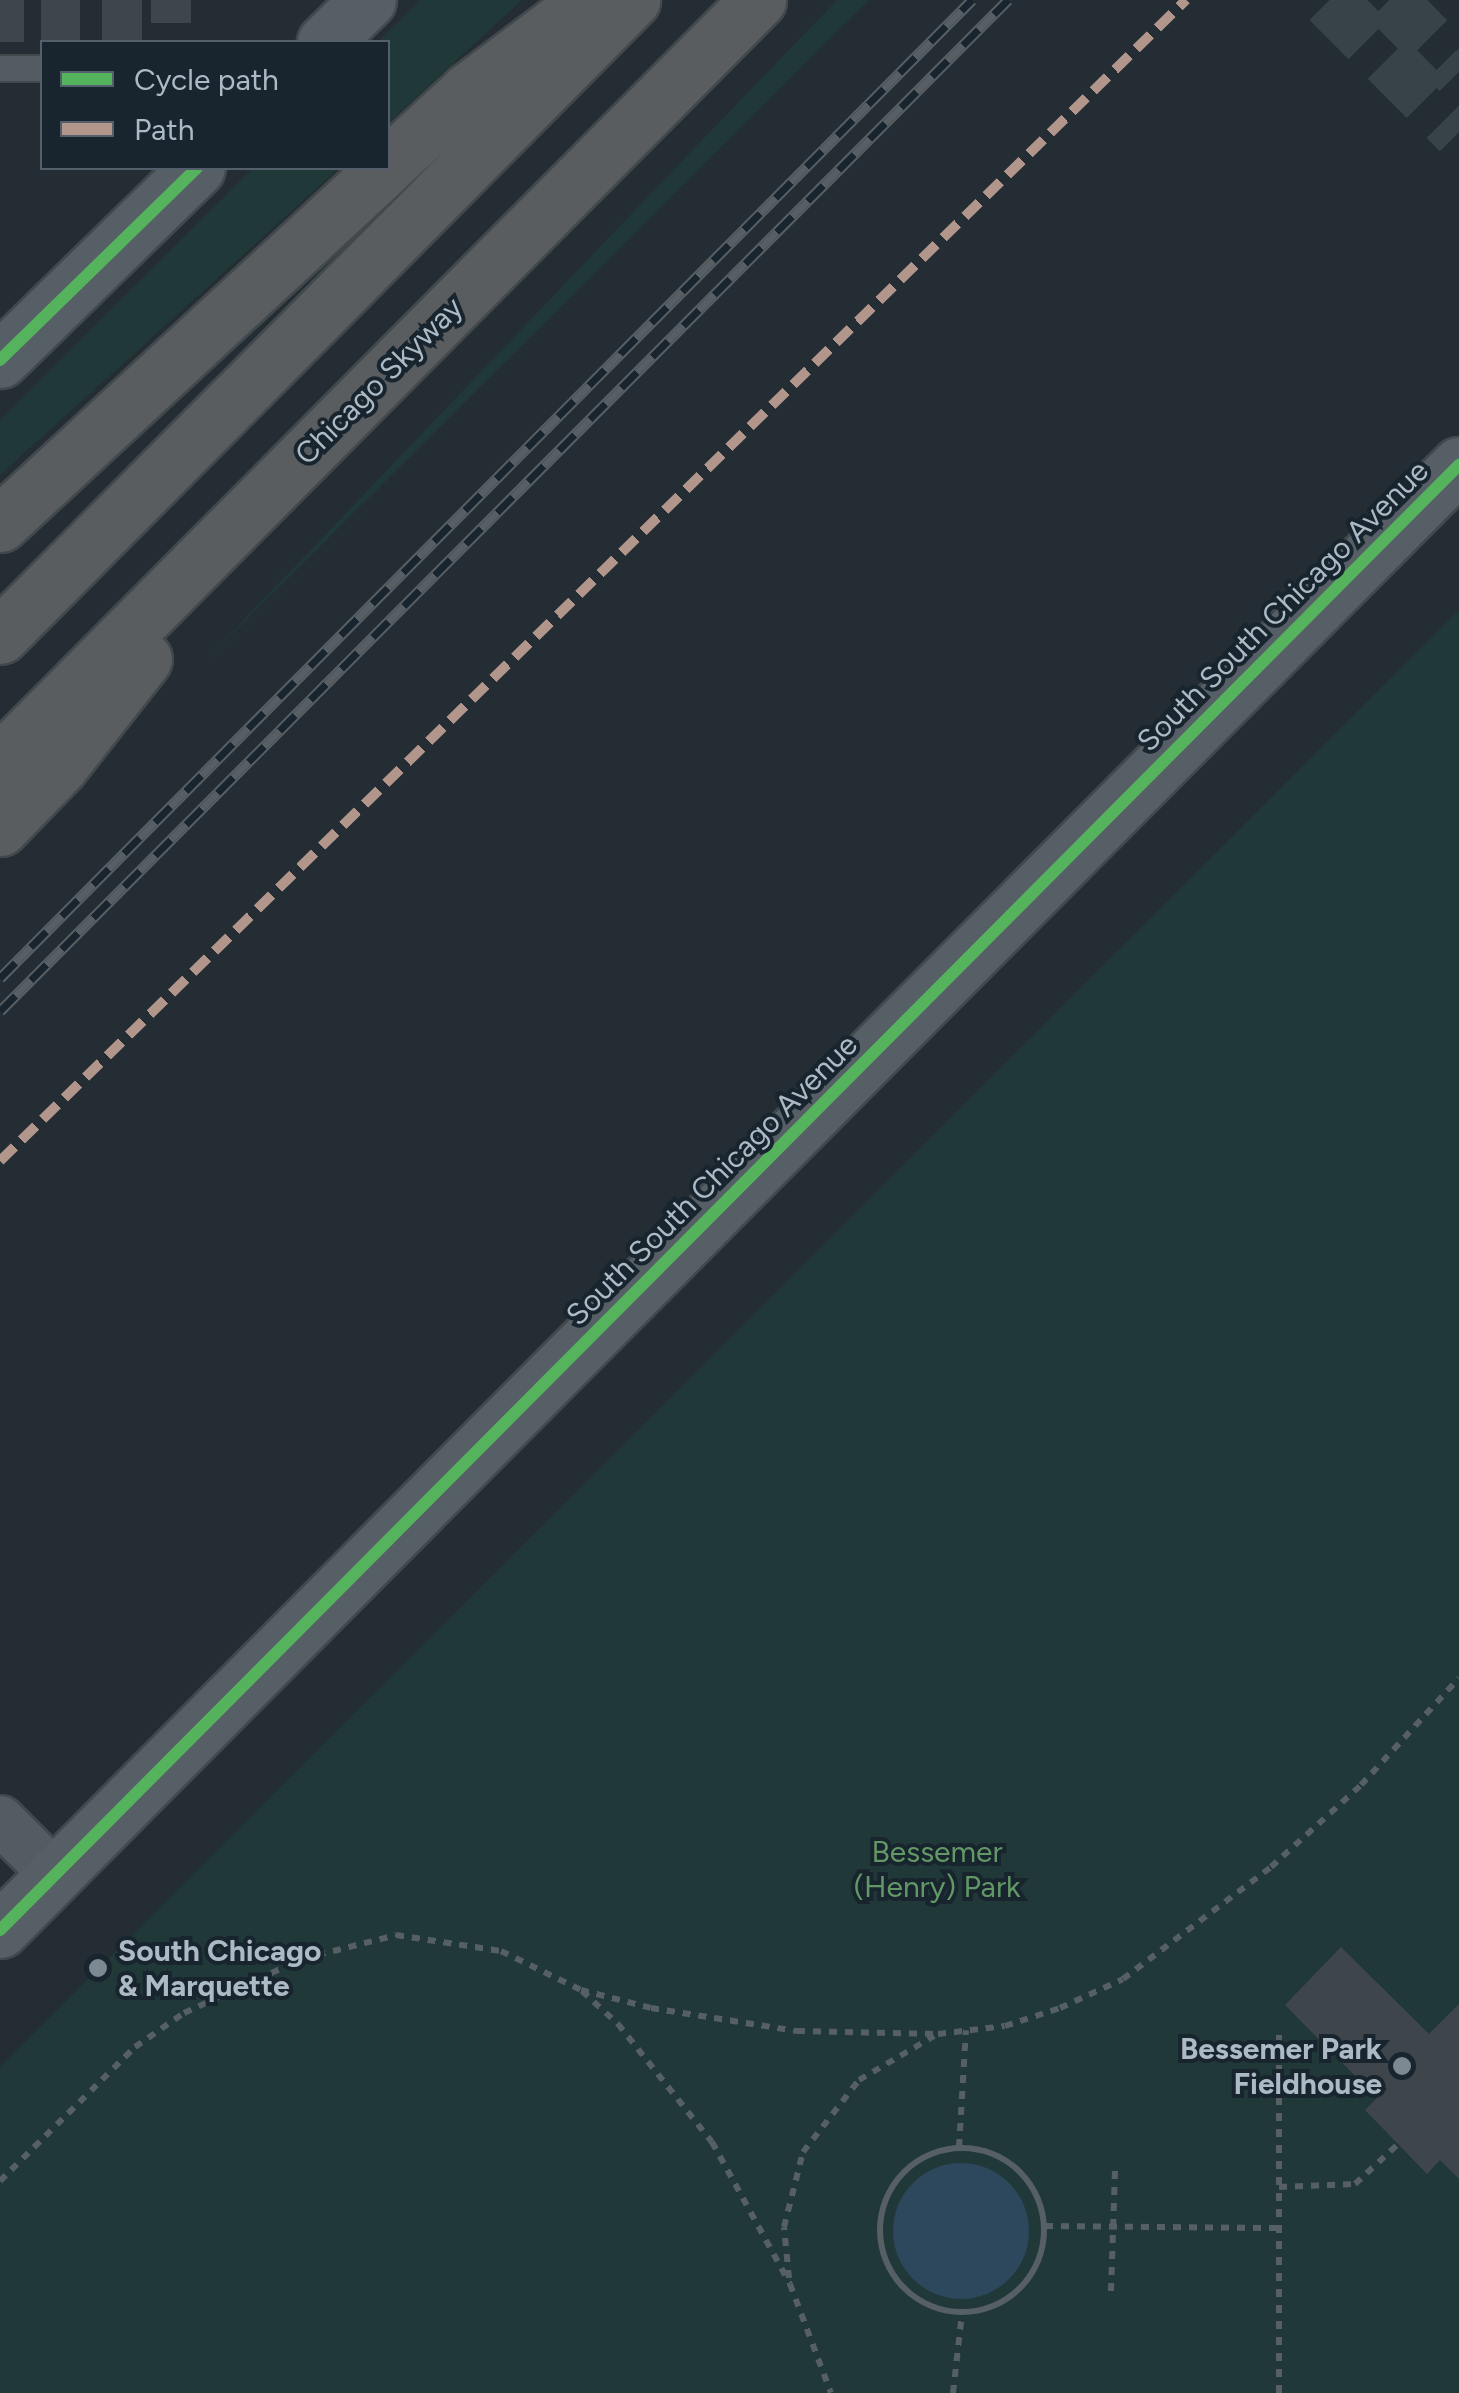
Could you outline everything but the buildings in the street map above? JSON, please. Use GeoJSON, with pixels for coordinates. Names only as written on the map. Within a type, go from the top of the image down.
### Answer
{"type":"FeatureCollection","features":[{"type":"Feature","properties":{"kind":"highway"},"geometry":{"type":"LineString","coordinates":[[390,162],[469,90],[590,0]]}},
{"type":"Feature","properties":{"kind":"highway"},"geometry":{"type":"LineString","coordinates":[[0,636],[632,0]]}},
{"type":"Feature","properties":{"kind":"highway","name":"Chicago Skyway"},"geometry":{"type":"LineString","coordinates":[[0,762],[758,0]]}},
{"type":"Feature","properties":{"kind":"highway"},"geometry":{"type":"LineString","coordinates":[[0,524],[382,170]]}},
{"type":"Feature","properties":{"kind":"highway"},"geometry":{"type":"LineString","coordinates":[[0,828],[60,766],[292,470]]}},
{"type":"Feature","properties":{"kind":"main road"},"geometry":{"type":"LineString","coordinates":[[326,40],[368,0]]}},
{"type":"Feature","properties":{"kind":"main road"},"geometry":{"type":"LineString","coordinates":[[0,360],[195,170]]}},
{"type":"Feature","properties":{"kind":"main road","name":"South South Chicago Avenue"},"geometry":{"type":"LineString","coordinates":[[0,1930],[1459,465]]}},
{"type":"Feature","properties":{"kind":"street"},"geometry":{"type":"LineString","coordinates":[[0,1820],[55,1875]]}},
{"type":"Feature","properties":{"kind":"lane"},"geometry":{"type":"LineString","coordinates":[[0,68],[40,68]]}},
{"type":"Feature","properties":{"kind":"path"},"geometry":{"type":"LineString","coordinates":[[0,2181],[135,2047],[184,2013],[302,1960],[396,1936],[452,1940],[501,1951],[582,1990],[797,2032],[938,2034],[1060,2008],[1123,1979],[1194,1931],[1361,1785],[1459,1678]]}},
{"type":"Feature","properties":{"kind":"path"},"geometry":{"type":"LineString","coordinates":[[582,1990],[618,2024],[712,2142],[790,2284],[831,2393]]}},
{"type":"Feature","properties":{"kind":"path"},"geometry":{"type":"LineString","coordinates":[[959,2147],[966,2030]]}},
{"type":"Feature","properties":{"kind":"path"},"geometry":{"type":"LineString","coordinates":[[790,2284],[784,2227],[803,2152],[859,2080],[938,2034]]}},
{"type":"Feature","properties":{"kind":"path"},"geometry":{"type":"LineString","coordinates":[[1279,2035],[1279,2393]]}},
{"type":"Feature","properties":{"kind":"path"},"geometry":{"type":"LineString","coordinates":[[1279,2187],[1356,2184],[1398,2144]]}},
{"type":"Feature","properties":{"kind":"path"},"geometry":{"type":"LineString","coordinates":[[959,2147],[981,2149],[1019,2169],[1041,2205],[1044,2226],[1028,2280],[999,2304],[962,2313],[908,2293],[886,2261],[880,2222],[884,2202],[906,2169],[922,2157],[959,2147]]}},
{"type":"Feature","properties":{"kind":"path"},"geometry":{"type":"LineString","coordinates":[[1111,2292],[1116,2168]]}},
{"type":"Feature","properties":{"kind":"path"},"geometry":{"type":"LineString","coordinates":[[1044,2226],[1279,2228]]}},
{"type":"Feature","properties":{"kind":"path"},"geometry":{"type":"LineString","coordinates":[[953,2393],[962,2313]]}},
{"type":"Feature","properties":{"kind":"green space"},"geometry":{"type":"Polygon","coordinates":[[[420,0],[522,0],[390,121],[390,40],[380,40],[420,0]]]}},
{"type":"Feature","properties":{"kind":"green space"},"geometry":{"type":"Polygon","coordinates":[[[837,0],[869,0],[200,666],[680,163],[837,0]]]}},
{"type":"Feature","properties":{"kind":"green space"},"geometry":{"type":"Polygon","coordinates":[[[251,170],[337,170],[0,475],[0,420],[251,170]]]}},
{"type":"Feature","properties":{"kind":"green space","name":"Bessemer (Henry) Park"},"geometry":{"type":"Polygon","coordinates":[[[1459,610],[1459,2393],[0,2393],[0,2067],[1459,610]]]}},
{"type":"Feature","properties":{"kind":"water"},"geometry":{"type":"Polygon","coordinates":[[[961,2163],[987,2169],[1009,2183],[1023,2205],[1029,2231],[1023,2257],[1009,2279],[987,2293],[961,2299],[935,2293],[913,2279],[899,2257],[893,2231],[899,2205],[913,2183],[935,2169],[961,2163]]]}},
{"type":"Feature","properties":{"kind":"tunnel"},"geometry":{"type":"LineString","coordinates":[[1329,0],[1459,131]]}},
{"type":"Feature","properties":{"kind":"tunnel"},"geometry":{"type":"LineString","coordinates":[[1389,0],[1459,71]]}},
{"type":"Feature","properties":{"kind":"railway"},"geometry":{"type":"LineString","coordinates":[[0,978],[972,0]]}},
{"type":"Feature","properties":{"kind":"railway"},"geometry":{"type":"LineString","coordinates":[[0,1011],[1008,0]]}},
{"type":"Feature","properties":{"kind":"marked path"},"geometry":{"type":"LineString","coordinates":[[0,1161],[1186,0]]}},
{"type":"Feature","properties":{"kind":"cycle path"},"geometry":{"type":"LineString","coordinates":[[0,360],[195,170]]}},
{"type":"Feature","properties":{"kind":"cycle path"},"geometry":{"type":"LineString","coordinates":[[0,1930],[1459,465]]}},
{"type":"Feature","properties":{"kind":"place","name":"South Chicago & Marquette"},"geometry":{"type":"Point","coordinates":[98,1968]}},
{"type":"Feature","properties":{"kind":"place","name":"Bessemer Park Fieldhouse"},"geometry":{"type":"Point","coordinates":[1402,2066]}}]}
